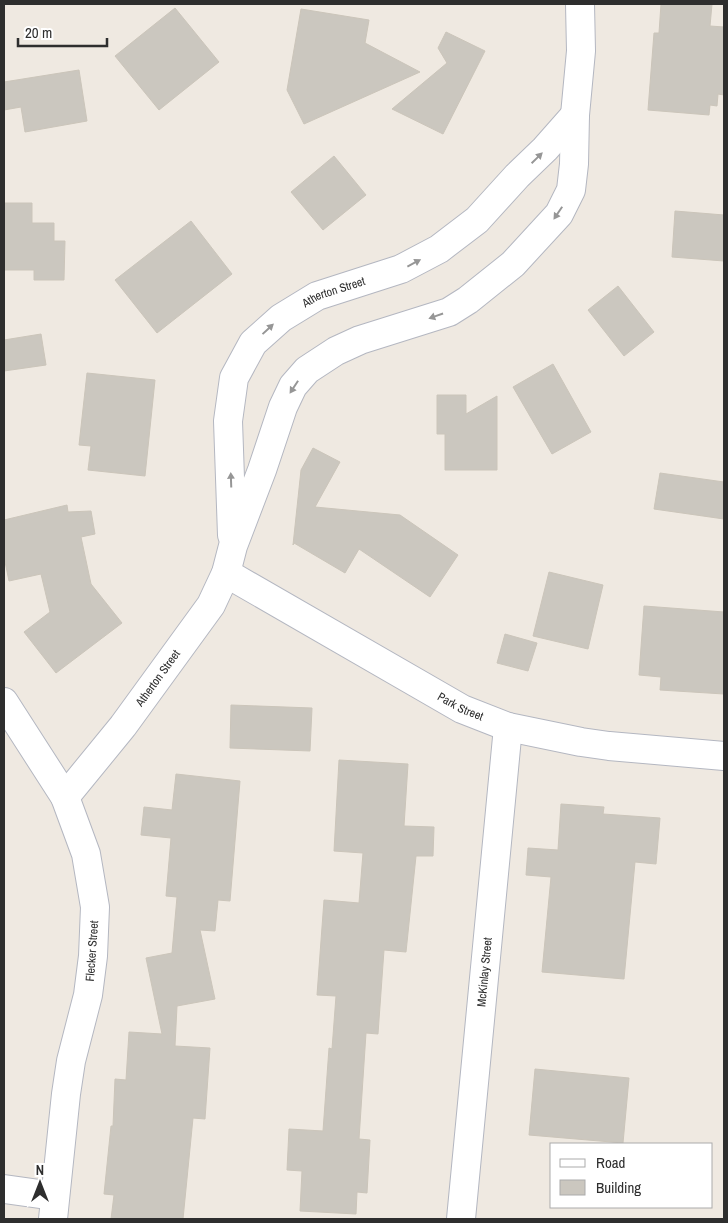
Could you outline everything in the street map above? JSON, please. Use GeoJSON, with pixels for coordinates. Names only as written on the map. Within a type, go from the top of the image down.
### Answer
{"type":"FeatureCollection","features":[{"type":"Feature","properties":{"kind":"street","name":"Atherton Street"},"geometry":{"type":"LineString","coordinates":[[65,798],[123,726],[211,604],[226,572],[233,546],[262,470],[283,407],[293,386],[307,370],[336,351],[360,340],[449,312],[468,300],[513,264],[559,214],[571,190],[574,164],[575,115],[582,51],[580,4]]}},
{"type":"Feature","properties":{"kind":"street","name":"Atherton Street"},"geometry":{"type":"LineString","coordinates":[[233,546],[228,422],[234,378],[253,343],[281,318],[317,296],[401,269],[439,249],[477,220],[517,176],[546,149],[575,115]]}},
{"type":"Feature","properties":{"kind":"street","name":"Park Street"},"geometry":{"type":"LineString","coordinates":[[226,572],[462,709],[508,727],[600,744],[724,756]]}},
{"type":"Feature","properties":{"kind":"street","name":"Flecker Street"},"geometry":{"type":"LineString","coordinates":[[4,702],[65,798],[86,854],[94,907],[93,956],[88,995],[71,1061],[53,1207]]}},
{"type":"Feature","properties":{"kind":"street","name":"McKinlay Street"},"geometry":{"type":"LineString","coordinates":[[461,1219],[508,727]]}},
{"type":"Feature","properties":{"kind":"street"},"geometry":{"type":"LineString","coordinates":[[4,1189],[53,1207]]}},
{"type":"Feature","properties":{"kind":"building"},"geometry":{"type":"Polygon","coordinates":[[[661,4],[712,4],[710,26],[724,27],[724,95],[718,94],[717,106],[710,105],[709,115],[648,110],[654,33],[659,33],[661,4]]]}},
{"type":"Feature","properties":{"kind":"building"},"geometry":{"type":"Polygon","coordinates":[[[175,8],[219,62],[159,110],[115,56],[175,8]]]}},
{"type":"Feature","properties":{"kind":"building"},"geometry":{"type":"Polygon","coordinates":[[[301,9],[369,20],[365,43],[420,72],[304,124],[287,90],[301,9]]]}},
{"type":"Feature","properties":{"kind":"building"},"geometry":{"type":"Polygon","coordinates":[[[446,32],[485,51],[443,134],[392,109],[447,63],[438,48],[446,32]]]}},
{"type":"Feature","properties":{"kind":"building"},"geometry":{"type":"Polygon","coordinates":[[[79,70],[87,121],[25,132],[21,107],[4,110],[4,82],[79,70]]]}},
{"type":"Feature","properties":{"kind":"building"},"geometry":{"type":"Polygon","coordinates":[[[334,156],[366,195],[323,230],[291,192],[334,156]]]}},
{"type":"Feature","properties":{"kind":"building"},"geometry":{"type":"Polygon","coordinates":[[[4,203],[32,203],[32,223],[54,223],[54,241],[65,241],[64,280],[34,280],[34,270],[4,270],[4,203]]]}},
{"type":"Feature","properties":{"kind":"building"},"geometry":{"type":"Polygon","coordinates":[[[675,211],[724,215],[724,261],[672,257],[675,211]]]}},
{"type":"Feature","properties":{"kind":"building"},"geometry":{"type":"Polygon","coordinates":[[[191,221],[232,274],[157,333],[115,280],[191,221]]]}},
{"type":"Feature","properties":{"kind":"building"},"geometry":{"type":"Polygon","coordinates":[[[618,286],[654,332],[624,356],[588,310],[618,286]]]}},
{"type":"Feature","properties":{"kind":"building"},"geometry":{"type":"Polygon","coordinates":[[[41,334],[46,365],[4,371],[4,340],[41,334]]]}},
{"type":"Feature","properties":{"kind":"building"},"geometry":{"type":"Polygon","coordinates":[[[553,364],[591,432],[552,454],[513,387],[553,364]]]}},
{"type":"Feature","properties":{"kind":"building"},"geometry":{"type":"Polygon","coordinates":[[[87,373],[155,380],[145,476],[88,470],[91,446],[79,445],[87,373]]]}},
{"type":"Feature","properties":{"kind":"building"},"geometry":{"type":"Polygon","coordinates":[[[437,395],[466,395],[466,414],[497,396],[497,470],[445,470],[445,434],[437,434],[437,395]]]}},
{"type":"Feature","properties":{"kind":"building"},"geometry":{"type":"Polygon","coordinates":[[[313,448],[340,462],[315,507],[400,515],[458,555],[430,597],[359,549],[345,573],[294,543],[293,545],[301,470],[313,448]]]}},
{"type":"Feature","properties":{"kind":"building"},"geometry":{"type":"Polygon","coordinates":[[[660,473],[724,482],[724,519],[654,509],[660,473]]]}},
{"type":"Feature","properties":{"kind":"building"},"geometry":{"type":"Polygon","coordinates":[[[67,505],[68,512],[91,511],[95,534],[81,537],[91,584],[122,623],[56,673],[24,632],[50,612],[41,574],[9,581],[4,557],[4,520],[67,505]]]}},
{"type":"Feature","properties":{"kind":"building"},"geometry":{"type":"Polygon","coordinates":[[[549,572],[603,585],[588,649],[533,636],[549,572]]]}},
{"type":"Feature","properties":{"kind":"building"},"geometry":{"type":"Polygon","coordinates":[[[644,606],[724,612],[724,694],[660,690],[661,677],[639,675],[644,606]]]}},
{"type":"Feature","properties":{"kind":"building"},"geometry":{"type":"Polygon","coordinates":[[[505,634],[537,643],[528,671],[497,663],[505,634]]]}},
{"type":"Feature","properties":{"kind":"building"},"geometry":{"type":"Polygon","coordinates":[[[231,705],[312,708],[310,751],[230,748],[231,705]]]}},
{"type":"Feature","properties":{"kind":"building"},"geometry":{"type":"Polygon","coordinates":[[[339,760],[408,764],[404,826],[434,827],[433,856],[416,856],[406,952],[384,950],[378,1034],[366,1033],[359,1139],[370,1140],[367,1193],[357,1192],[356,1214],[300,1211],[302,1171],[287,1170],[289,1129],[323,1131],[329,1048],[332,1049],[336,996],[317,995],[324,900],[359,903],[363,853],[334,851],[339,760]]]}},
{"type":"Feature","properties":{"kind":"building"},"geometry":{"type":"Polygon","coordinates":[[[176,774],[240,781],[230,901],[218,900],[215,931],[200,930],[215,999],[177,1006],[175,1046],[210,1048],[205,1119],[193,1118],[183,1219],[111,1219],[114,1195],[104,1194],[111,1126],[113,1126],[115,1079],[126,1080],[129,1032],[162,1034],[146,958],[172,953],[177,897],[166,896],[171,838],[141,835],[144,807],[172,810],[176,774]]]}},
{"type":"Feature","properties":{"kind":"building"},"geometry":{"type":"Polygon","coordinates":[[[561,804],[604,807],[603,814],[660,818],[656,864],[635,862],[624,979],[542,972],[551,877],[526,875],[528,848],[558,850],[561,804]]]}},
{"type":"Feature","properties":{"kind":"building"},"geometry":{"type":"Polygon","coordinates":[[[535,1069],[629,1078],[623,1143],[529,1135],[535,1069]]]}}]}
